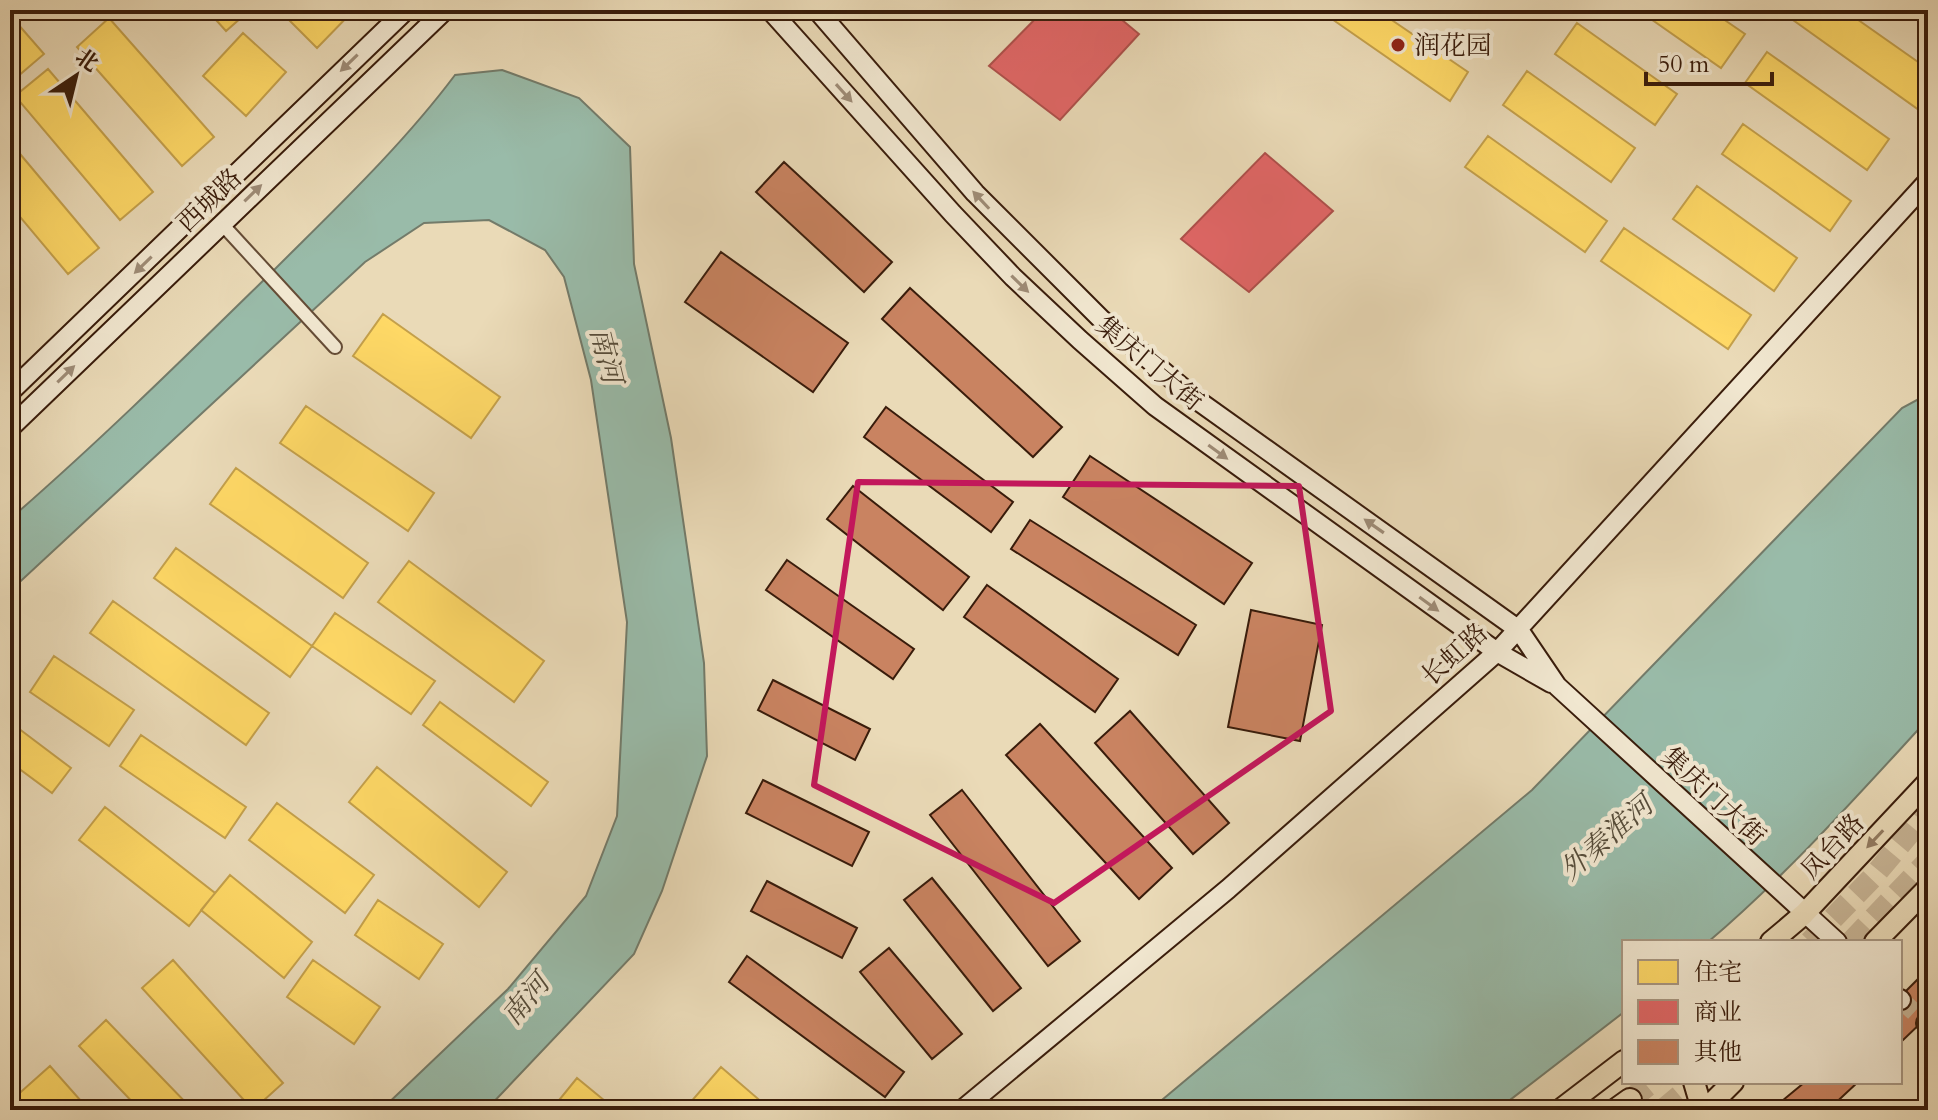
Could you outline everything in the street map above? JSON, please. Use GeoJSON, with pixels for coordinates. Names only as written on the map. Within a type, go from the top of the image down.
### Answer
{"type":"FeatureCollection","features":[{"type":"Feature","properties":{"kind":"main road","name":"西城路"},"geometry":{"type":"LineString","coordinates":[[10,392],[406,10]]}},
{"type":"Feature","properties":{"kind":"main road","name":"西城路"},"geometry":{"type":"LineString","coordinates":[[10,428],[445,10]]}},
{"type":"Feature","properties":{"kind":"main road","name":"集庆门大街"},"geometry":{"type":"LineString","coordinates":[[770,10],[1013,277],[1133,387],[1497,652],[1563,691]]}},
{"type":"Feature","properties":{"kind":"main road","name":"集庆门大街"},"geometry":{"type":"LineString","coordinates":[[817,10],[975,193],[1102,320],[1197,400],[1519,630],[1563,691],[1776,890],[1835,940]]}},
{"type":"Feature","properties":{"kind":"main road","name":"长虹路"},"geometry":{"type":"LineString","coordinates":[[962,1110],[1228,889],[1497,652],[1928,181]]}},
{"type":"Feature","properties":{"kind":"main road","name":"凤台路"},"geometry":{"type":"LineString","coordinates":[[1773,940],[1804,914],[1928,782]]}},
{"type":"Feature","properties":{"kind":"main road"},"geometry":{"type":"LineString","coordinates":[[1877,940],[1928,888]]}},
{"type":"Feature","properties":{"kind":"main road"},"geometry":{"type":"LineString","coordinates":[[1560,1110],[1622,1063]]}},
{"type":"Feature","properties":{"kind":"main road"},"geometry":{"type":"LineString","coordinates":[[1695,1084],[1699,1099],[1698,1110]]}},
{"type":"Feature","properties":{"kind":"main road"},"geometry":{"type":"LineString","coordinates":[[1705,1110],[1731,1084]]}},
{"type":"Feature","properties":{"kind":"street"},"geometry":{"type":"LineString","coordinates":[[222,224],[335,347]]}},
{"type":"Feature","properties":{"kind":"highlighted area"},"geometry":{"type":"Polygon","coordinates":[[[858,482],[1299,486],[1331,711],[1054,903],[814,785],[858,482]]]}},
{"type":"Feature","properties":{"kind":"water","name":"南河"},"geometry":{"type":"Polygon","coordinates":[[[502,70],[579,98],[630,147],[634,264],[671,438],[704,663],[707,756],[662,891],[634,954],[486,1110],[381,1110],[508,989],[586,896],[617,816],[627,622],[591,380],[564,277],[545,250],[489,220],[424,223],[365,262],[10,591],[10,519],[143,397],[320,225],[390,152],[455,75],[502,70]]]}},
{"type":"Feature","properties":{"kind":"water","name":"外秦淮河"},"geometry":{"type":"Polygon","coordinates":[[[1928,394],[1928,719],[1821,834],[1738,916],[1710,940],[1622,940],[1622,1014],[1497,1110],[1150,1110],[1532,790],[1902,408],[1928,394]]]}},
{"type":"Feature","properties":{"kind":"building: 住宅"},"geometry":{"type":"Polygon","coordinates":[[[207,10],[250,10],[226,31],[207,10]]]}},
{"type":"Feature","properties":{"kind":"building: 住宅"},"geometry":{"type":"Polygon","coordinates":[[[279,10],[354,10],[317,48],[279,10]]]}},
{"type":"Feature","properties":{"kind":"building: 住宅","name":"润花园"},"geometry":{"type":"Polygon","coordinates":[[[1333,10],[1377,10],[1468,72],[1450,101],[1329,17],[1333,10]]]}},
{"type":"Feature","properties":{"kind":"building: 住宅"},"geometry":{"type":"Polygon","coordinates":[[[1638,10],[1710,10],[1745,34],[1721,68],[1638,10]]]}},
{"type":"Feature","properties":{"kind":"building: 住宅"},"geometry":{"type":"Polygon","coordinates":[[[1800,10],[1844,10],[1928,69],[1928,98],[1919,110],[1793,20],[1800,10]]]}},
{"type":"Feature","properties":{"kind":"building: 住宅"},"geometry":{"type":"Polygon","coordinates":[[[10,15],[44,54],[17,77],[10,69],[10,15]]]}},
{"type":"Feature","properties":{"kind":"building: 住宅"},"geometry":{"type":"Polygon","coordinates":[[[109,18],[214,137],[182,166],[77,47],[109,18]]]}},
{"type":"Feature","properties":{"kind":"building: 住宅"},"geometry":{"type":"Polygon","coordinates":[[[1577,23],[1677,94],[1655,125],[1555,54],[1577,23]]]}},
{"type":"Feature","properties":{"kind":"building: 住宅"},"geometry":{"type":"Polygon","coordinates":[[[243,33],[286,72],[246,116],[203,76],[243,33]]]}},
{"type":"Feature","properties":{"kind":"building: 住宅"},"geometry":{"type":"Polygon","coordinates":[[[1767,52],[1889,139],[1867,170],[1745,83],[1767,52]]]}},
{"type":"Feature","properties":{"kind":"building: 住宅"},"geometry":{"type":"Polygon","coordinates":[[[48,69],[153,192],[120,220],[15,96],[48,69]]]}},
{"type":"Feature","properties":{"kind":"building: 住宅"},"geometry":{"type":"Polygon","coordinates":[[[1527,71],[1635,148],[1611,182],[1503,105],[1527,71]]]}},
{"type":"Feature","properties":{"kind":"building: 住宅"},"geometry":{"type":"Polygon","coordinates":[[[1743,124],[1851,201],[1830,231],[1722,154],[1743,124]]]}},
{"type":"Feature","properties":{"kind":"building: 住宅"},"geometry":{"type":"Polygon","coordinates":[[[1488,136],[1607,221],[1585,252],[1465,167],[1488,136]]]}},
{"type":"Feature","properties":{"kind":"building: 住宅"},"geometry":{"type":"Polygon","coordinates":[[[10,142],[99,248],[68,274],[10,205],[10,142]]]}},
{"type":"Feature","properties":{"kind":"building: 住宅"},"geometry":{"type":"Polygon","coordinates":[[[1697,186],[1797,258],[1774,291],[1673,219],[1697,186]]]}},
{"type":"Feature","properties":{"kind":"building: 住宅"},"geometry":{"type":"Polygon","coordinates":[[[1624,228],[1751,315],[1728,349],[1601,261],[1624,228]]]}},
{"type":"Feature","properties":{"kind":"building: 住宅"},"geometry":{"type":"Polygon","coordinates":[[[383,314],[500,397],[471,438],[353,356],[383,314]]]}},
{"type":"Feature","properties":{"kind":"building: 住宅"},"geometry":{"type":"Polygon","coordinates":[[[306,406],[434,493],[408,531],[280,443],[306,406]]]}},
{"type":"Feature","properties":{"kind":"building: 住宅"},"geometry":{"type":"Polygon","coordinates":[[[236,468],[368,563],[343,598],[210,504],[236,468]]]}},
{"type":"Feature","properties":{"kind":"building: 住宅"},"geometry":{"type":"Polygon","coordinates":[[[176,548],[312,646],[290,677],[154,578],[176,548]]]}},
{"type":"Feature","properties":{"kind":"building: 住宅"},"geometry":{"type":"Polygon","coordinates":[[[409,561],[544,661],[514,702],[378,602],[409,561]]]}},
{"type":"Feature","properties":{"kind":"building: 住宅"},"geometry":{"type":"Polygon","coordinates":[[[113,601],[269,713],[246,745],[90,633],[113,601]]]}},
{"type":"Feature","properties":{"kind":"building: 住宅"},"geometry":{"type":"Polygon","coordinates":[[[335,613],[435,681],[411,714],[312,646],[335,613]]]}},
{"type":"Feature","properties":{"kind":"building: 住宅"},"geometry":{"type":"Polygon","coordinates":[[[54,656],[134,710],[109,746],[30,692],[54,656]]]}},
{"type":"Feature","properties":{"kind":"building: 住宅"},"geometry":{"type":"Polygon","coordinates":[[[440,702],[548,782],[531,806],[423,725],[440,702]]]}},
{"type":"Feature","properties":{"kind":"building: 住宅"},"geometry":{"type":"Polygon","coordinates":[[[10,722],[71,768],[52,793],[10,762],[10,722]]]}},
{"type":"Feature","properties":{"kind":"building: 住宅"},"geometry":{"type":"Polygon","coordinates":[[[141,735],[246,807],[225,838],[120,766],[141,735]]]}},
{"type":"Feature","properties":{"kind":"building: 住宅"},"geometry":{"type":"Polygon","coordinates":[[[377,767],[507,872],[479,907],[349,802],[377,767]]]}},
{"type":"Feature","properties":{"kind":"building: 住宅"},"geometry":{"type":"Polygon","coordinates":[[[277,803],[374,875],[345,913],[249,840],[277,803]]]}},
{"type":"Feature","properties":{"kind":"building: 住宅"},"geometry":{"type":"Polygon","coordinates":[[[105,807],[215,893],[189,926],[79,840],[105,807]]]}},
{"type":"Feature","properties":{"kind":"building: 住宅"},"geometry":{"type":"Polygon","coordinates":[[[230,875],[312,942],[284,978],[201,910],[230,875]]]}},
{"type":"Feature","properties":{"kind":"building: 住宅"},"geometry":{"type":"Polygon","coordinates":[[[378,900],[443,944],[419,979],[355,935],[378,900]]]}},
{"type":"Feature","properties":{"kind":"building: 住宅"},"geometry":{"type":"Polygon","coordinates":[[[173,960],[283,1083],[253,1110],[142,988],[173,960]]]}},
{"type":"Feature","properties":{"kind":"building: 住宅"},"geometry":{"type":"Polygon","coordinates":[[[313,960],[380,1007],[354,1044],[287,997],[313,960]]]}},
{"type":"Feature","properties":{"kind":"building: 住宅"},"geometry":{"type":"Polygon","coordinates":[[[106,1020],[193,1110],[140,1110],[79,1046],[106,1020]]]}},
{"type":"Feature","properties":{"kind":"building: 住宅"},"geometry":{"type":"Polygon","coordinates":[[[50,1066],[89,1110],[24,1110],[14,1098],[50,1066]]]}},
{"type":"Feature","properties":{"kind":"building: 住宅"},"geometry":{"type":"Polygon","coordinates":[[[721,1067],[771,1110],[697,1110],[689,1104],[721,1067]]]}},
{"type":"Feature","properties":{"kind":"building: 住宅"},"geometry":{"type":"Polygon","coordinates":[[[577,1078],[616,1110],[551,1110],[577,1078]]]}},
{"type":"Feature","properties":{"kind":"building: 商业"},"geometry":{"type":"Polygon","coordinates":[[[1044,10],[1110,10],[1139,34],[1060,120],[989,66],[1044,10]]]}},
{"type":"Feature","properties":{"kind":"building: 商业"},"geometry":{"type":"Polygon","coordinates":[[[1265,153],[1333,211],[1249,292],[1181,239],[1265,153]]]}},
{"type":"Feature","properties":{"kind":"building: 其他"},"geometry":{"type":"Polygon","coordinates":[[[784,162],[892,262],[864,292],[756,192],[784,162]]]}},
{"type":"Feature","properties":{"kind":"building: 其他"},"geometry":{"type":"Polygon","coordinates":[[[721,252],[848,343],[813,392],[685,302],[721,252]]]}},
{"type":"Feature","properties":{"kind":"building: 其他"},"geometry":{"type":"Polygon","coordinates":[[[910,288],[1062,427],[1033,457],[882,319],[910,288]]]}},
{"type":"Feature","properties":{"kind":"building: 其他"},"geometry":{"type":"Polygon","coordinates":[[[886,407],[1013,502],[991,532],[864,437],[886,407]]]}},
{"type":"Feature","properties":{"kind":"building: 其他"},"geometry":{"type":"Polygon","coordinates":[[[1090,456],[1252,563],[1224,604],[1063,497],[1090,456]]]}},
{"type":"Feature","properties":{"kind":"building: 其他"},"geometry":{"type":"Polygon","coordinates":[[[853,486],[969,577],[943,610],[827,519],[853,486]]]}},
{"type":"Feature","properties":{"kind":"building: 其他"},"geometry":{"type":"Polygon","coordinates":[[[1030,520],[1196,625],[1178,655],[1011,549],[1030,520]]]}},
{"type":"Feature","properties":{"kind":"building: 其他"},"geometry":{"type":"Polygon","coordinates":[[[787,560],[914,649],[893,679],[766,590],[787,560]]]}},
{"type":"Feature","properties":{"kind":"building: 其他"},"geometry":{"type":"Polygon","coordinates":[[[987,585],[1118,679],[1095,712],[964,617],[987,585]]]}},
{"type":"Feature","properties":{"kind":"building: 其他"},"geometry":{"type":"Polygon","coordinates":[[[1251,610],[1322,625],[1300,741],[1228,727],[1251,610]]]}},
{"type":"Feature","properties":{"kind":"building: 其他"},"geometry":{"type":"Polygon","coordinates":[[[773,680],[870,729],[855,760],[758,710],[773,680]]]}},
{"type":"Feature","properties":{"kind":"building: 其他"},"geometry":{"type":"Polygon","coordinates":[[[1130,711],[1229,823],[1193,854],[1095,743],[1130,711]]]}},
{"type":"Feature","properties":{"kind":"building: 其他"},"geometry":{"type":"Polygon","coordinates":[[[1040,724],[1172,868],[1139,899],[1006,755],[1040,724]]]}},
{"type":"Feature","properties":{"kind":"building: 其他"},"geometry":{"type":"Polygon","coordinates":[[[763,780],[869,832],[852,866],[746,813],[763,780]]]}},
{"type":"Feature","properties":{"kind":"building: 其他"},"geometry":{"type":"Polygon","coordinates":[[[962,790],[1080,941],[1048,966],[930,815],[962,790]]]}},
{"type":"Feature","properties":{"kind":"building: 其他"},"geometry":{"type":"Polygon","coordinates":[[[932,878],[1021,988],[993,1011],[904,900],[932,878]]]}},
{"type":"Feature","properties":{"kind":"building: 其他"},"geometry":{"type":"Polygon","coordinates":[[[767,881],[857,928],[842,958],[751,911],[767,881]]]}},
{"type":"Feature","properties":{"kind":"building: 其他"},"geometry":{"type":"Polygon","coordinates":[[[889,948],[962,1034],[932,1059],[860,972],[889,948]]]}},
{"type":"Feature","properties":{"kind":"building: 其他"},"geometry":{"type":"Polygon","coordinates":[[[747,956],[904,1072],[885,1097],[729,982],[747,956]]]}},
{"type":"Feature","properties":{"kind":"building: 其他"},"geometry":{"type":"Polygon","coordinates":[[[1928,969],[1928,1016],[1902,1041],[1902,995],[1928,969]]]}},
{"type":"Feature","properties":{"kind":"building: 其他"},"geometry":{"type":"Polygon","coordinates":[[[1803,1084],[1856,1084],[1828,1110],[1771,1110],[1803,1084]]]}},
{"type":"Feature","properties":{"kind":"tunnel"},"geometry":{"type":"LineString","coordinates":[[1812,940],[1873,877],[1928,811]]}},
{"type":"Feature","properties":{"kind":"tunnel"},"geometry":{"type":"LineString","coordinates":[[1853,940],[1928,861]]}},
{"type":"Feature","properties":{"kind":"tunnel"},"geometry":{"type":"LineString","coordinates":[[1902,1001],[1926,1023]]}},
{"type":"Feature","properties":{"kind":"tunnel"},"geometry":{"type":"LineString","coordinates":[[1630,1100],[1650,1084]]}},
{"type":"Feature","properties":{"kind":"tunnel"},"geometry":{"type":"LineString","coordinates":[[1663,1110],[1694,1084]]}},
{"type":"Feature","properties":{"kind":"place","name":"润花园"},"geometry":{"type":"Point","coordinates":[1398,45]}}]}
